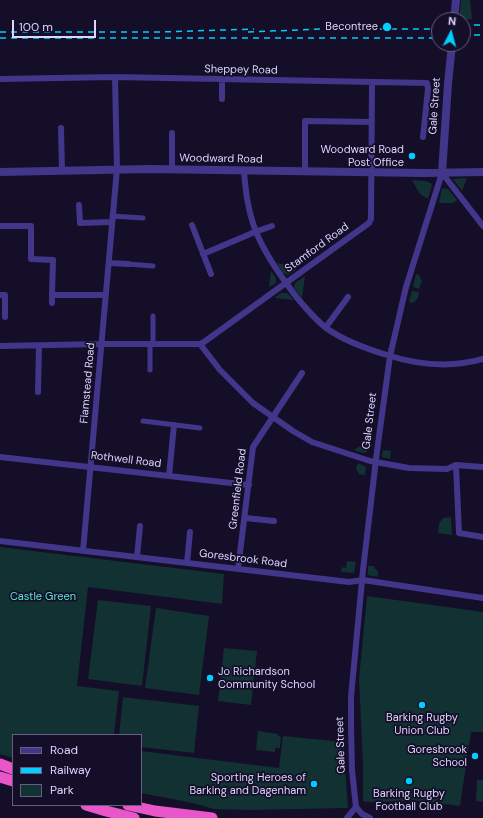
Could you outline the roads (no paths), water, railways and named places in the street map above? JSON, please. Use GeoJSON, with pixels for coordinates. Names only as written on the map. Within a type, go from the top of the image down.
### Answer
{"type":"FeatureCollection","features":[{"type":"Feature","properties":{"kind":"highway"},"geometry":{"type":"LineString","coordinates":[[0,764],[12,769]]}},
{"type":"Feature","properties":{"kind":"highway"},"geometry":{"type":"LineString","coordinates":[[0,777],[12,781]]}},
{"type":"Feature","properties":{"kind":"highway"},"geometry":{"type":"LineString","coordinates":[[89,806],[134,818]]}},
{"type":"Feature","properties":{"kind":"highway"},"geometry":{"type":"LineString","coordinates":[[132,806],[155,811],[212,818]]}},
{"type":"Feature","properties":{"kind":"street"},"geometry":{"type":"LineString","coordinates":[[455,12],[456,0]]}},
{"type":"Feature","properties":{"kind":"street","name":"Gale Street"},"geometry":{"type":"LineString","coordinates":[[356,807],[352,770],[351,697],[384,396],[390,356],[406,287],[442,173],[451,52]]}},
{"type":"Feature","properties":{"kind":"street","name":"Sheppey Road"},"geometry":{"type":"LineString","coordinates":[[0,79],[115,78],[427,83],[428,89],[423,137]]}},
{"type":"Feature","properties":{"kind":"street","name":"Flamstead Road"},"geometry":{"type":"LineString","coordinates":[[83,551],[117,169],[115,78]]}},
{"type":"Feature","properties":{"kind":"street"},"geometry":{"type":"LineString","coordinates":[[222,80],[222,99]]}},
{"type":"Feature","properties":{"kind":"street","name":"Stamford Road"},"geometry":{"type":"LineString","coordinates":[[200,344],[369,223],[371,219],[372,83]]}},
{"type":"Feature","properties":{"kind":"street"},"geometry":{"type":"LineString","coordinates":[[304,171],[305,121],[372,122]]}},
{"type":"Feature","properties":{"kind":"street"},"geometry":{"type":"LineString","coordinates":[[61,128],[62,170]]}},
{"type":"Feature","properties":{"kind":"street"},"geometry":{"type":"LineString","coordinates":[[172,133],[172,169]]}},
{"type":"Feature","properties":{"kind":"street","name":"Woodward Road"},"geometry":{"type":"LineString","coordinates":[[0,172],[172,169],[442,173],[483,172]]}},
{"type":"Feature","properties":{"kind":"street"},"geometry":{"type":"LineString","coordinates":[[244,170],[247,202],[255,232],[267,257],[302,304],[326,327],[358,345],[406,361],[427,364],[451,364],[483,359]]}},
{"type":"Feature","properties":{"kind":"street"},"geometry":{"type":"LineString","coordinates":[[442,173],[483,226]]}},
{"type":"Feature","properties":{"kind":"street"},"geometry":{"type":"LineString","coordinates":[[79,205],[80,223],[112,219],[143,218]]}},
{"type":"Feature","properties":{"kind":"street"},"geometry":{"type":"LineString","coordinates":[[0,226],[31,223],[31,259],[53,260],[52,303]]}},
{"type":"Feature","properties":{"kind":"street"},"geometry":{"type":"LineString","coordinates":[[192,225],[211,274]]}},
{"type":"Feature","properties":{"kind":"street"},"geometry":{"type":"LineString","coordinates":[[203,254],[272,226]]}},
{"type":"Feature","properties":{"kind":"street"},"geometry":{"type":"LineString","coordinates":[[109,262],[153,266]]}},
{"type":"Feature","properties":{"kind":"street"},"geometry":{"type":"LineString","coordinates":[[52,294],[106,295]]}},
{"type":"Feature","properties":{"kind":"street"},"geometry":{"type":"LineString","coordinates":[[0,295],[5,295],[5,317]]}},
{"type":"Feature","properties":{"kind":"street"},"geometry":{"type":"LineString","coordinates":[[326,327],[348,297]]}},
{"type":"Feature","properties":{"kind":"street"},"geometry":{"type":"LineString","coordinates":[[150,370],[153,316]]}},
{"type":"Feature","properties":{"kind":"street"},"geometry":{"type":"LineString","coordinates":[[0,346],[200,344],[230,381],[253,403],[312,442],[370,461],[418,469],[447,469],[456,465],[483,467]]}},
{"type":"Feature","properties":{"kind":"street"},"geometry":{"type":"LineString","coordinates":[[38,392],[40,346]]}},
{"type":"Feature","properties":{"kind":"street","name":"Greenfield Road"},"geometry":{"type":"LineString","coordinates":[[238,569],[253,447],[302,373]]}},
{"type":"Feature","properties":{"kind":"street"},"geometry":{"type":"LineString","coordinates":[[143,421],[200,428]]}},
{"type":"Feature","properties":{"kind":"street"},"geometry":{"type":"LineString","coordinates":[[169,476],[174,425]]}},
{"type":"Feature","properties":{"kind":"street","name":"Rothwell Road"},"geometry":{"type":"LineString","coordinates":[[0,457],[249,485]]}},
{"type":"Feature","properties":{"kind":"street"},"geometry":{"type":"LineString","coordinates":[[456,465],[458,533],[483,537]]}},
{"type":"Feature","properties":{"kind":"street"},"geometry":{"type":"LineString","coordinates":[[245,518],[274,521]]}},
{"type":"Feature","properties":{"kind":"street"},"geometry":{"type":"LineString","coordinates":[[137,557],[140,526]]}},
{"type":"Feature","properties":{"kind":"street"},"geometry":{"type":"LineString","coordinates":[[187,563],[190,532]]}},
{"type":"Feature","properties":{"kind":"street","name":"Goresbrook Road"},"geometry":{"type":"LineString","coordinates":[[0,541],[349,582],[363,580],[483,598]]}},
{"type":"Feature","properties":{"kind":"street"},"geometry":{"type":"LineString","coordinates":[[347,818],[356,807],[362,814],[370,818]]}},
{"type":"Feature","properties":{"kind":"railway"},"geometry":{"type":"LineString","coordinates":[[471,25],[483,25]]}},
{"type":"Feature","properties":{"kind":"railway"},"geometry":{"type":"LineString","coordinates":[[0,32],[161,32],[254,29]]}},
{"type":"Feature","properties":{"kind":"railway"},"geometry":{"type":"LineString","coordinates":[[248,32],[322,29],[431,29]]}},
{"type":"Feature","properties":{"kind":"railway"},"geometry":{"type":"LineString","coordinates":[[471,35],[483,35]]}},
{"type":"Feature","properties":{"kind":"railway"},"geometry":{"type":"LineString","coordinates":[[0,38],[431,38]]}},
{"type":"Feature","properties":{"kind":"place","name":"Becontree"},"geometry":{"type":"Point","coordinates":[387,27]}},
{"type":"Feature","properties":{"kind":"place","name":"Woodward Road Post Office"},"geometry":{"type":"Point","coordinates":[412,156]}},
{"type":"Feature","properties":{"kind":"place","name":"Jo Richardson Community School"},"geometry":{"type":"Point","coordinates":[210,678]}},
{"type":"Feature","properties":{"kind":"place","name":"Barking Rugby Union Club"},"geometry":{"type":"Point","coordinates":[422,705]}},
{"type":"Feature","properties":{"kind":"place","name":"Goresbrook School"},"geometry":{"type":"Point","coordinates":[475,756]}},
{"type":"Feature","properties":{"kind":"place","name":"Barking Rugby Football Club"},"geometry":{"type":"Point","coordinates":[409,781]}},
{"type":"Feature","properties":{"kind":"place","name":"Sporting Heroes of Barking and Dagenham"},"geometry":{"type":"Point","coordinates":[314,784]}},
{"type":"Feature","properties":{"kind":"park label","name":"Castle Green"},"geometry":{"type":"Point","coordinates":[43,597]}}]}
